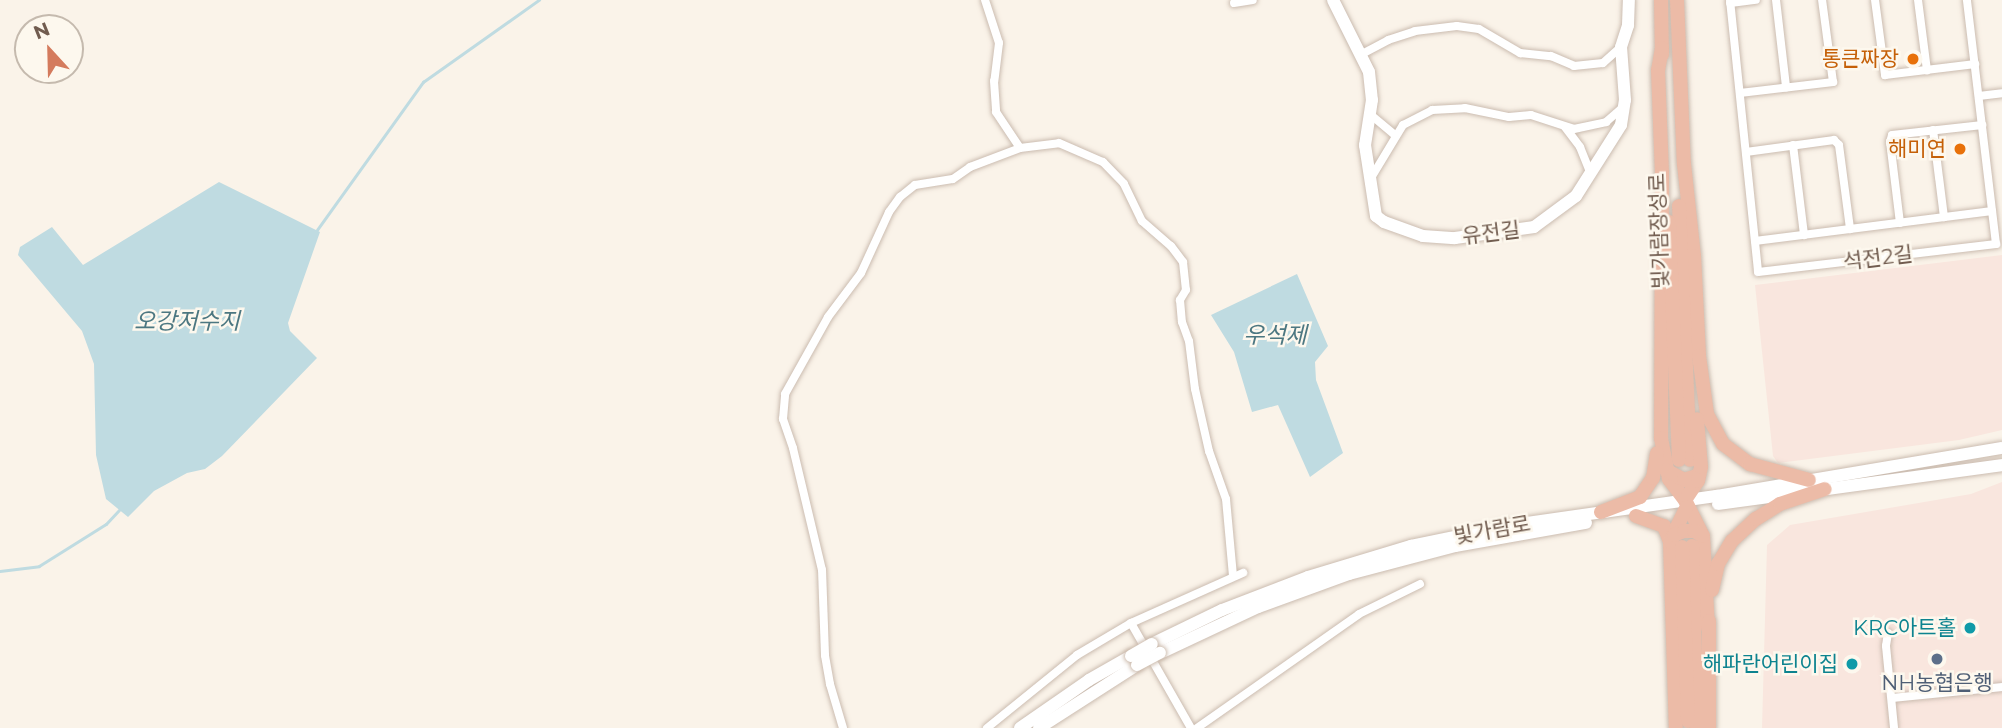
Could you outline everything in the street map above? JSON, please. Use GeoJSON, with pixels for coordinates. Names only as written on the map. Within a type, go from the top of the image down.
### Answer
{"type":"FeatureCollection","features":[{"type":"Feature","properties":{"kind":"highway","name":"빛가람장성로"},"geometry":{"type":"LineString","coordinates":[[1661,0],[1685,460],[1671,0]]}},
{"type":"Feature","properties":{"kind":"highway"},"geometry":{"type":"LineString","coordinates":[[1677,0],[1684,163],[1694,256],[1699,356],[1707,414],[1723,444],[1750,464],[1809,480]]}},
{"type":"Feature","properties":{"kind":"highway"},"geometry":{"type":"LineString","coordinates":[[1601,512],[1640,497],[1656,470],[1661,438],[1662,172],[1658,70],[1662,48]]}},
{"type":"Feature","properties":{"kind":"highway"},"geometry":{"type":"LineString","coordinates":[[1688,728],[1686,504],[1699,475],[1701,457],[1695,400],[1699,356]]}},
{"type":"Feature","properties":{"kind":"highway"},"geometry":{"type":"LineString","coordinates":[[1661,438],[1666,470],[1673,487],[1686,504],[1697,728]]}},
{"type":"Feature","properties":{"kind":"highway"},"geometry":{"type":"LineString","coordinates":[[1666,470],[1684,480],[1699,475]]}},
{"type":"Feature","properties":{"kind":"highway"},"geometry":{"type":"LineString","coordinates":[[1709,728],[1708,628],[1718,564],[1732,541],[1756,519],[1780,504],[1825,489]]}},
{"type":"Feature","properties":{"kind":"highway"},"geometry":{"type":"LineString","coordinates":[[1636,516],[1664,526],[1687,543],[1708,628]]}},
{"type":"Feature","properties":{"kind":"highway"},"geometry":{"type":"LineString","coordinates":[[1676,728],[1687,543]]}},
{"type":"Feature","properties":{"kind":"main road","name":"유전길"},"geometry":{"type":"LineString","coordinates":[[1333,0],[1362,54],[1371,81],[1371,115],[1364,145],[1374,212],[1384,222],[1423,236],[1455,238],[1534,227],[1576,196],[1617,136],[1623,107],[1621,47],[1629,0]]}},
{"type":"Feature","properties":{"kind":"main road","name":"빛가람로"},"geometry":{"type":"LineString","coordinates":[[1156,648],[1349,574],[1489,539],[1636,516],[1809,480],[2002,448]]}},
{"type":"Feature","properties":{"kind":"main road","name":"빛가람로"},"geometry":{"type":"LineString","coordinates":[[1039,728],[1134,661],[1222,610],[1359,561],[1469,533],[1601,512],[1825,489],[2002,465]]}},
{"type":"Feature","properties":{"kind":"main road","name":"빛가람로"},"geometry":{"type":"LineString","coordinates":[[1020,728],[1089,680],[1134,661]]}},
{"type":"Feature","properties":{"kind":"street"},"geometry":{"type":"LineString","coordinates":[[985,0],[999,43],[994,81],[996,112],[1020,148]]}},
{"type":"Feature","properties":{"kind":"street"},"geometry":{"type":"LineString","coordinates":[[1234,3],[1254,0]]}},
{"type":"Feature","properties":{"kind":"street","name":"석전2길"},"geometry":{"type":"LineString","coordinates":[[1756,0],[1730,1],[1758,272],[1996,244],[1967,0]]}},
{"type":"Feature","properties":{"kind":"street"},"geometry":{"type":"LineString","coordinates":[[1776,0],[1786,87]]}},
{"type":"Feature","properties":{"kind":"street"},"geometry":{"type":"LineString","coordinates":[[1740,93],[1833,82],[1822,0]]}},
{"type":"Feature","properties":{"kind":"street"},"geometry":{"type":"LineString","coordinates":[[1875,0],[1885,75],[1975,64]]}},
{"type":"Feature","properties":{"kind":"street"},"geometry":{"type":"LineString","coordinates":[[1918,0],[1927,69]]}},
{"type":"Feature","properties":{"kind":"street"},"geometry":{"type":"LineString","coordinates":[[1362,54],[1388,40],[1416,31],[1457,26],[1479,29],[1520,54],[1551,56],[1574,66],[1603,63],[1621,47]]}},
{"type":"Feature","properties":{"kind":"street"},"geometry":{"type":"LineString","coordinates":[[1979,96],[2002,93]]}},
{"type":"Feature","properties":{"kind":"street"},"geometry":{"type":"LineString","coordinates":[[1369,180],[1395,135],[1421,114],[1453,108],[1479,109],[1508,117],[1543,116],[1565,127],[1583,128],[1599,125],[1616,116],[1623,107]]}},
{"type":"Feature","properties":{"kind":"street"},"geometry":{"type":"LineString","coordinates":[[1371,115],[1395,135]]}},
{"type":"Feature","properties":{"kind":"street","name":"석전2길"},"geometry":{"type":"LineString","coordinates":[[1900,223],[1890,142],[1892,135],[1982,125]]}},
{"type":"Feature","properties":{"kind":"street"},"geometry":{"type":"LineString","coordinates":[[1565,127],[1580,147],[1591,174]]}},
{"type":"Feature","properties":{"kind":"street"},"geometry":{"type":"LineString","coordinates":[[1933,130],[1944,217]]}},
{"type":"Feature","properties":{"kind":"street","name":"석전2길"},"geometry":{"type":"LineString","coordinates":[[1746,152],[1834,140],[1839,145],[1850,229]]}},
{"type":"Feature","properties":{"kind":"street"},"geometry":{"type":"LineString","coordinates":[[843,728],[825,655],[822,570],[793,448],[783,419],[785,394],[828,317],[862,273],[889,212],[915,185],[953,179],[970,167],[1020,148],[1059,143],[1103,162],[1124,184],[1142,221],[1171,246],[1183,262],[1186,290],[1181,300],[1182,322],[1189,341],[1195,389],[1209,451],[1226,499],[1233,576]]}},
{"type":"Feature","properties":{"kind":"street"},"geometry":{"type":"LineString","coordinates":[[1793,145],[1804,235]]}},
{"type":"Feature","properties":{"kind":"street","name":"석전2길"},"geometry":{"type":"LineString","coordinates":[[1755,241],[1992,211]]}},
{"type":"Feature","properties":{"kind":"street"},"geometry":{"type":"LineString","coordinates":[[987,728],[1077,655],[1131,623],[1243,573]]}},
{"type":"Feature","properties":{"kind":"street"},"geometry":{"type":"LineString","coordinates":[[1197,728],[1359,614],[1420,584]]}},
{"type":"Feature","properties":{"kind":"street"},"geometry":{"type":"LineString","coordinates":[[1131,623],[1191,728]]}},
{"type":"Feature","properties":{"kind":"street"},"geometry":{"type":"LineString","coordinates":[[1888,633],[1886,646],[1894,728]]}},
{"type":"Feature","properties":{"kind":"street"},"geometry":{"type":"LineString","coordinates":[[1892,698],[2002,687]]}},
{"type":"Feature","properties":{"kind":"shaded area"},"geometry":{"type":"Polygon","coordinates":[[[2002,255],[2002,430],[1959,440],[1778,463],[1773,456],[1755,285],[2002,255]]]}},
{"type":"Feature","properties":{"kind":"shaded area"},"geometry":{"type":"Polygon","coordinates":[[[2002,482],[2002,728],[1762,728],[1767,545],[1790,525],[1971,494],[2002,482]]]}},
{"type":"Feature","properties":{"kind":"water","name":"오강저수지"},"geometry":{"type":"Polygon","coordinates":[[[219,182],[320,232],[288,323],[290,331],[317,358],[222,456],[205,469],[187,473],[154,491],[128,517],[106,499],[96,455],[94,364],[82,331],[18,255],[20,247],[52,227],[83,265],[219,182]]]}},
{"type":"Feature","properties":{"kind":"water","name":"우석제"},"geometry":{"type":"Polygon","coordinates":[[[1297,274],[1328,346],[1315,362],[1316,380],[1343,453],[1310,477],[1278,405],[1252,412],[1234,352],[1211,315],[1297,274]]]}},
{"type":"Feature","properties":{"kind":"waterway"},"geometry":{"type":"LineString","coordinates":[[317,230],[423,82],[539,0]]}},
{"type":"Feature","properties":{"kind":"waterway"},"geometry":{"type":"LineString","coordinates":[[0,571],[39,566],[106,524],[119,510]]}},
{"type":"Feature","properties":{"kind":"place","name":"통큰짜장"},"geometry":{"type":"Point","coordinates":[1913,59]}},
{"type":"Feature","properties":{"kind":"place","name":"해미연"},"geometry":{"type":"Point","coordinates":[1960,149]}},
{"type":"Feature","properties":{"kind":"place","name":"KRC아트홀"},"geometry":{"type":"Point","coordinates":[1970,628]}},
{"type":"Feature","properties":{"kind":"place","name":"NH농협은행"},"geometry":{"type":"Point","coordinates":[1937,659]}},
{"type":"Feature","properties":{"kind":"place","name":"해파란어린이집"},"geometry":{"type":"Point","coordinates":[1852,664]}}]}
